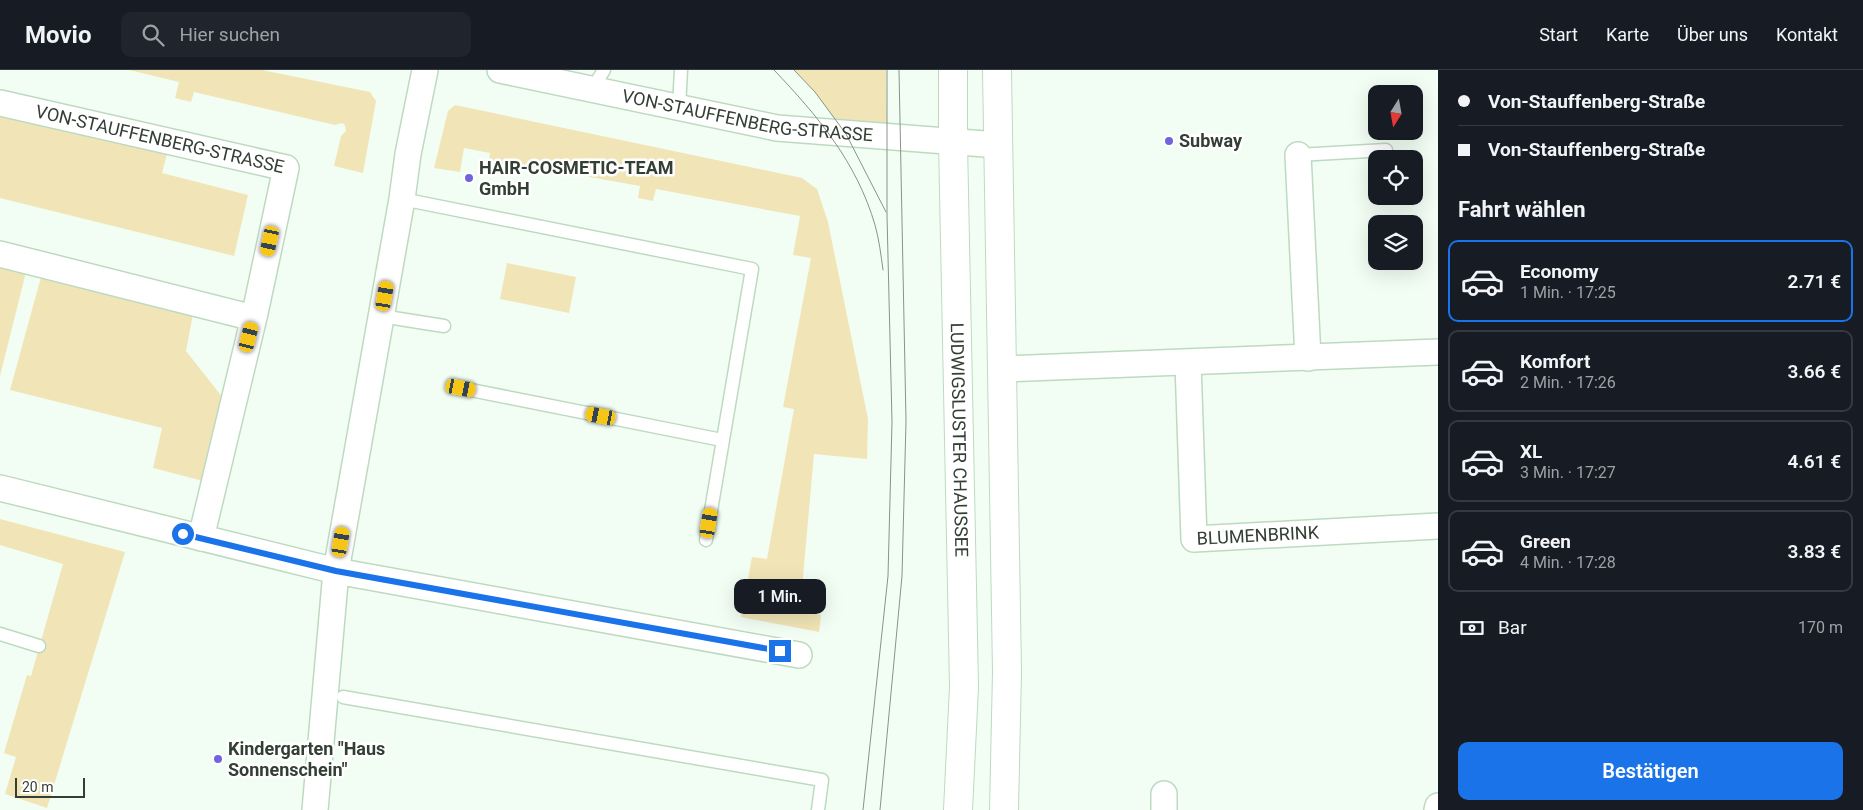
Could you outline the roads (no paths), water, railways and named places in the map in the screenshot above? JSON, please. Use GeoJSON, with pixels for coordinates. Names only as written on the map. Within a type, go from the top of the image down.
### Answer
{"type":"FeatureCollection","features":[{"type":"Feature","properties":{"kind":"street"},"geometry":{"type":"LineString","coordinates":[[315,810],[336,571],[402,199],[408,154],[425,70]]}},
{"type":"Feature","properties":{"kind":"street","name":"VON-STAUFFENBERG-STRASSE"},"geometry":{"type":"LineString","coordinates":[[500,70],[598,79],[679,107],[777,128],[998,145]]}},
{"type":"Feature","properties":{"kind":"street","name":"LUDWIGSLUSTER CHAUSSEE"},"geometry":{"type":"LineString","coordinates":[[953,70],[964,688],[958,810]]}},
{"type":"Feature","properties":{"kind":"street"},"geometry":{"type":"LineString","coordinates":[[997,70],[1007,672],[1004,810]]}},
{"type":"Feature","properties":{"kind":"street","name":"VON-STAUFFENBERG-STRASSE"},"geometry":{"type":"LineString","coordinates":[[0,103],[286,168],[201,538]]}},
{"type":"Feature","properties":{"kind":"street"},"geometry":{"type":"LineString","coordinates":[[1298,155],[1308,358]]}},
{"type":"Feature","properties":{"kind":"street"},"geometry":{"type":"LineString","coordinates":[[0,254],[253,318]]}},
{"type":"Feature","properties":{"kind":"street"},"geometry":{"type":"LineString","coordinates":[[1002,369],[1438,352]]}},
{"type":"Feature","properties":{"kind":"street","name":"BLUMENBRINK"},"geometry":{"type":"LineString","coordinates":[[1188,363],[1194,539],[1438,526]]}},
{"type":"Feature","properties":{"kind":"street"},"geometry":{"type":"LineString","coordinates":[[0,488],[336,571],[799,655]]}},
{"type":"Feature","properties":{"kind":"lane"},"geometry":{"type":"LineString","coordinates":[[679,107],[682,70]]}},
{"type":"Feature","properties":{"kind":"lane"},"geometry":{"type":"LineString","coordinates":[[1298,155],[1368,151]]}},
{"type":"Feature","properties":{"kind":"lane"},"geometry":{"type":"LineString","coordinates":[[402,199],[752,269],[706,540]]}},
{"type":"Feature","properties":{"kind":"lane"},"geometry":{"type":"LineString","coordinates":[[381,316],[444,326]]}},
{"type":"Feature","properties":{"kind":"lane"},"geometry":{"type":"LineString","coordinates":[[461,388],[722,440]]}},
{"type":"Feature","properties":{"kind":"lane"},"geometry":{"type":"LineString","coordinates":[[0,634],[39,646]]}},
{"type":"Feature","properties":{"kind":"lane"},"geometry":{"type":"LineString","coordinates":[[343,697],[822,780],[818,810]]}},
{"type":"Feature","properties":{"kind":"tram line"},"geometry":{"type":"LineString","coordinates":[[774,70],[821,123],[858,181],[875,225],[883,270]]}},
{"type":"Feature","properties":{"kind":"tram line"},"geometry":{"type":"LineString","coordinates":[[794,70],[815,92],[846,134],[886,212]]}},
{"type":"Feature","properties":{"kind":"tram line"},"geometry":{"type":"LineString","coordinates":[[863,810],[888,576],[892,422],[887,215],[887,70]]}},
{"type":"Feature","properties":{"kind":"tram line"},"geometry":{"type":"LineString","coordinates":[[880,810],[902,576],[906,421],[899,70]]}},
{"type":"Feature","properties":{"kind":"place","name":"Subway"},"geometry":{"type":"Point","coordinates":[1169,141]}},
{"type":"Feature","properties":{"kind":"place","name":"HAIR-COSMETIC-TEAM GmbH"},"geometry":{"type":"Point","coordinates":[469,178]}},
{"type":"Feature","properties":{"kind":"place","name":"Kindergarten \"Haus Sonnenschein\""},"geometry":{"type":"Point","coordinates":[218,759]}}]}
